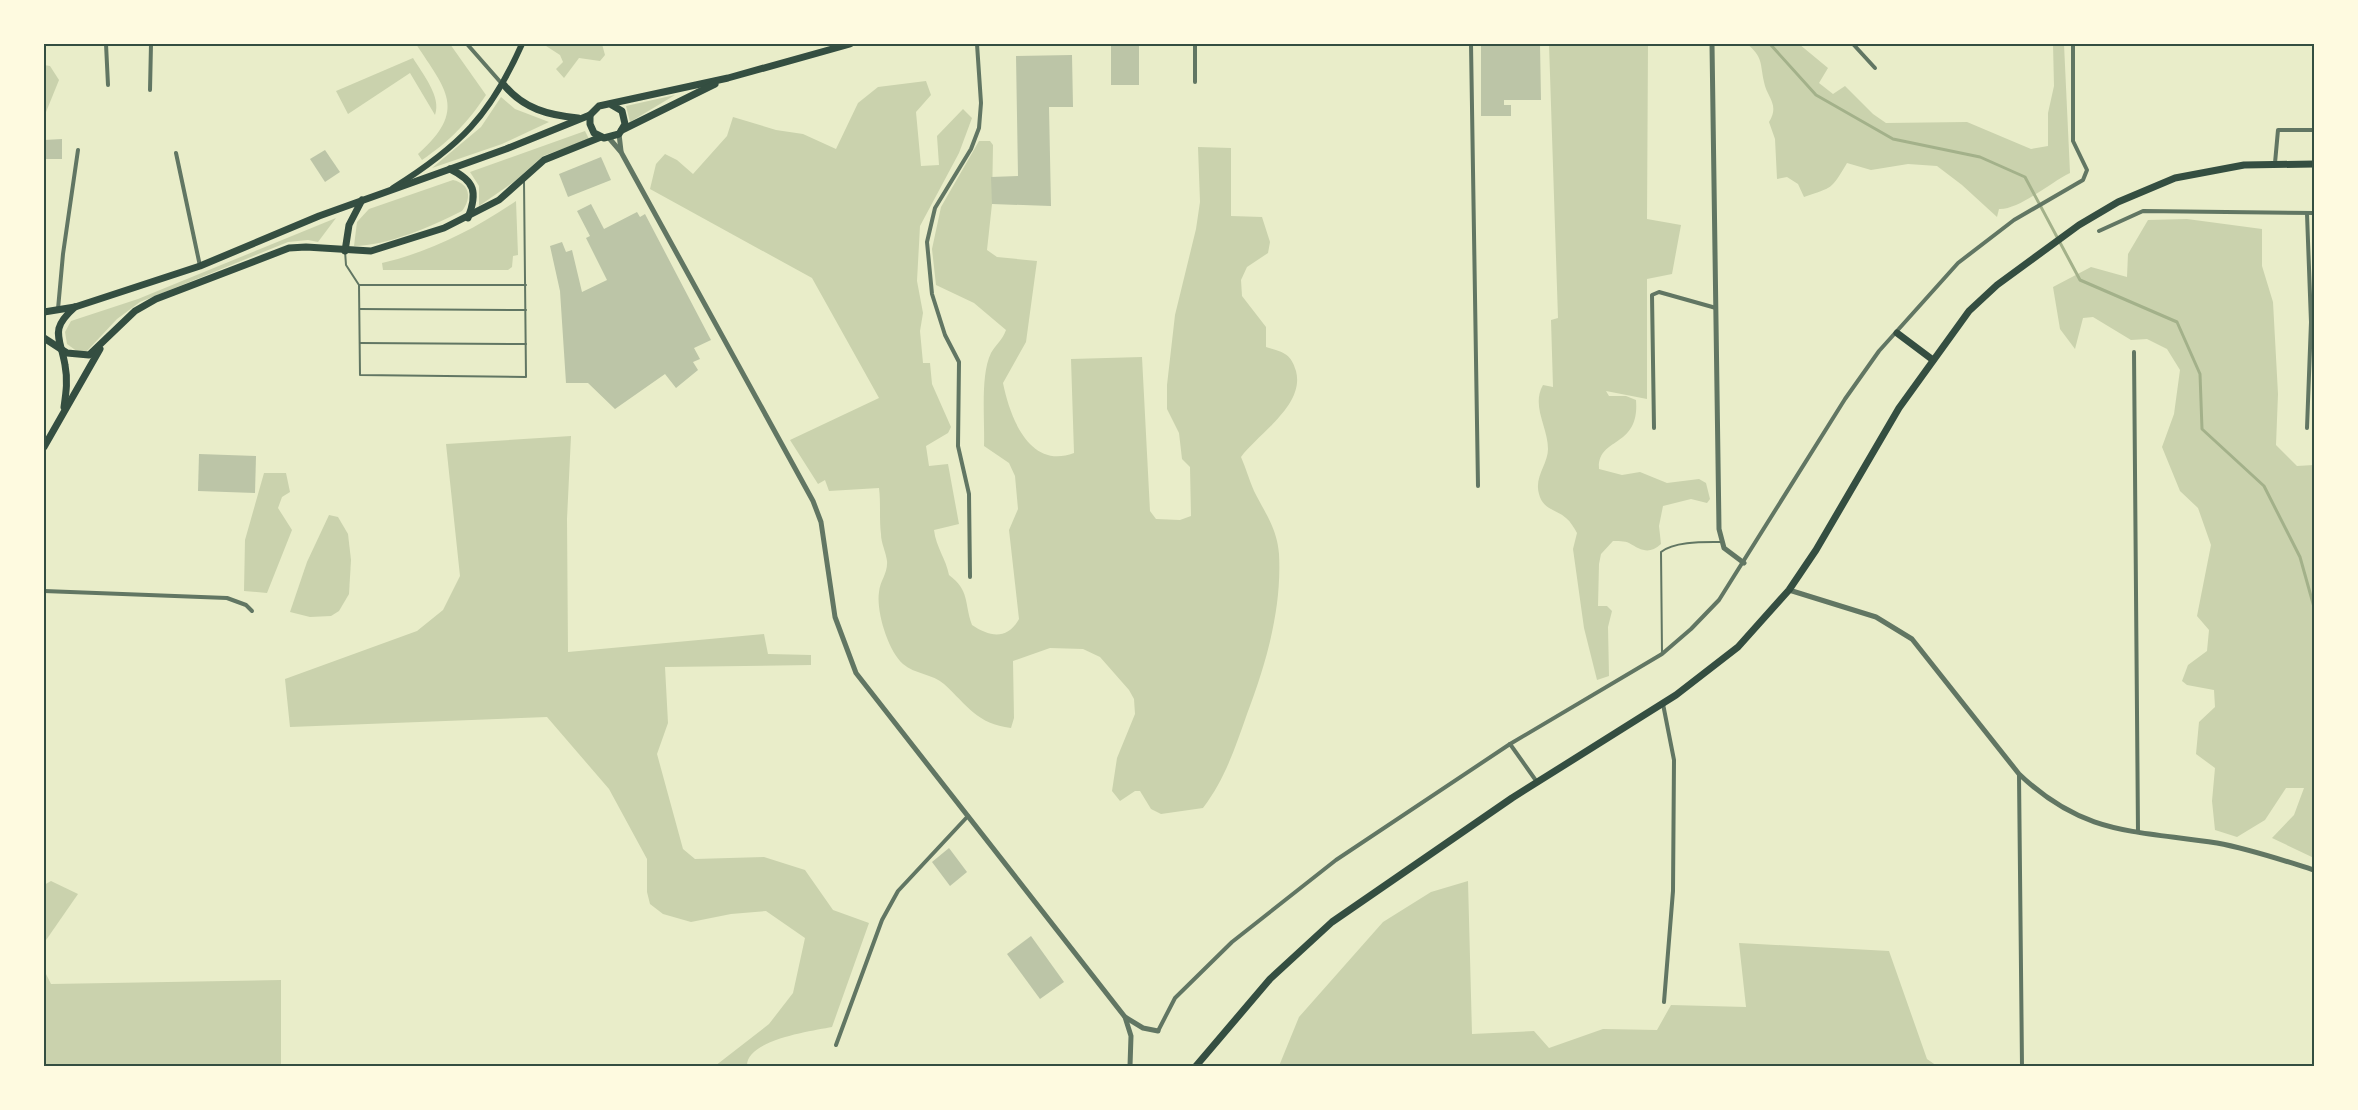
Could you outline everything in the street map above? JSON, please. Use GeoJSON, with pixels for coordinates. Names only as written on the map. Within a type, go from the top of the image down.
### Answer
{"type":"FeatureCollection","features":[{"type":"Feature","properties":{"kind":"main road"},"geometry":{"type":"LineString","coordinates":[[387,191],[433,163],[480,118],[504,85],[522,44]]}},
{"type":"Feature","properties":{"kind":"main road"},"geometry":{"type":"LineString","coordinates":[[44,312],[75,307],[200,266],[362,200],[590,115],[599,106],[728,78],[850,44]]}},
{"type":"Feature","properties":{"kind":"main road"},"geometry":{"type":"LineString","coordinates":[[44,447],[103,344],[135,311],[156,299],[273,253],[306,247],[370,251],[390,247],[468,218],[499,200],[544,160],[600,137],[609,138],[728,78]]}},
{"type":"Feature","properties":{"kind":"main road"},"geometry":{"type":"LineString","coordinates":[[504,85],[527,106],[560,117],[580,118]]}},
{"type":"Feature","properties":{"kind":"main road"},"geometry":{"type":"LineString","coordinates":[[610,104],[622,111],[625,120],[620,132]]}},
{"type":"Feature","properties":{"kind":"main road"},"geometry":{"type":"LineString","coordinates":[[590,115],[591,129],[600,137]]}},
{"type":"Feature","properties":{"kind":"main road"},"geometry":{"type":"LineString","coordinates":[[1196,1066],[1270,979],[1332,922],[1538,783],[1663,704],[1738,647],[1789,590],[1816,550],[1899,408],[1969,311],[2032,259],[2079,225],[2128,197],[2175,178],[2244,165],[2314,164]]}},
{"type":"Feature","properties":{"kind":"main road"},"geometry":{"type":"LineString","coordinates":[[450,169],[464,176],[472,186],[473,207],[468,218]]}},
{"type":"Feature","properties":{"kind":"main road"},"geometry":{"type":"LineString","coordinates":[[345,251],[349,225],[362,200]]}},
{"type":"Feature","properties":{"kind":"main road"},"geometry":{"type":"LineString","coordinates":[[63,413],[67,376],[60,350],[58,327],[63,317],[75,307]]}},
{"type":"Feature","properties":{"kind":"main road"},"geometry":{"type":"LineString","coordinates":[[1897,333],[1933,360]]}},
{"type":"Feature","properties":{"kind":"main road"},"geometry":{"type":"LineString","coordinates":[[44,338],[60,350],[82,357],[103,344]]}},
{"type":"Feature","properties":{"kind":"street"},"geometry":{"type":"LineString","coordinates":[[106,44],[108,85]]}},
{"type":"Feature","properties":{"kind":"street"},"geometry":{"type":"LineString","coordinates":[[150,90],[151,44]]}},
{"type":"Feature","properties":{"kind":"street"},"geometry":{"type":"LineString","coordinates":[[467,44],[504,85]]}},
{"type":"Feature","properties":{"kind":"street"},"geometry":{"type":"LineString","coordinates":[[970,577],[969,494],[958,446],[958,362],[945,335],[932,294],[927,242],[935,208],[971,149],[978,128],[981,103],[977,44]]}},
{"type":"Feature","properties":{"kind":"street"},"geometry":{"type":"LineString","coordinates":[[1195,44],[1195,82]]}},
{"type":"Feature","properties":{"kind":"street"},"geometry":{"type":"LineString","coordinates":[[1471,44],[1478,486]]}},
{"type":"Feature","properties":{"kind":"street"},"geometry":{"type":"LineString","coordinates":[[1712,44],[1720,542],[1744,563]]}},
{"type":"Feature","properties":{"kind":"street"},"geometry":{"type":"LineString","coordinates":[[1853,44],[1875,68]]}},
{"type":"Feature","properties":{"kind":"street"},"geometry":{"type":"LineString","coordinates":[[1125,1017],[1143,1028],[1158,1031],[1175,998],[1232,942],[1335,860],[1510,744],[1662,654],[1719,600],[1845,399],[1879,351],[1958,263],[2014,220],[2083,180],[2087,170],[2073,141],[2073,44]]}},
{"type":"Feature","properties":{"kind":"street"},"geometry":{"type":"LineString","coordinates":[[2275,163],[2278,130],[2314,130]]}},
{"type":"Feature","properties":{"kind":"street"},"geometry":{"type":"LineString","coordinates":[[620,132],[621,152]]}},
{"type":"Feature","properties":{"kind":"street"},"geometry":{"type":"LineString","coordinates":[[609,138],[621,152],[813,501],[821,522],[836,617],[856,674],[1125,1017],[1131,1036],[1130,1066]]}},
{"type":"Feature","properties":{"kind":"street"},"geometry":{"type":"LineString","coordinates":[[58,310],[63,254],[78,150]]}},
{"type":"Feature","properties":{"kind":"street"},"geometry":{"type":"LineString","coordinates":[[176,153],[200,266]]}},
{"type":"Feature","properties":{"kind":"street"},"geometry":{"type":"LineString","coordinates":[[2099,231],[2143,211],[2314,213]]}},
{"type":"Feature","properties":{"kind":"street"},"geometry":{"type":"LineString","coordinates":[[2307,214],[2311,322],[2307,428]]}},
{"type":"Feature","properties":{"kind":"street"},"geometry":{"type":"LineString","coordinates":[[1654,428],[1652,295],[1659,292],[1716,308]]}},
{"type":"Feature","properties":{"kind":"street"},"geometry":{"type":"LineString","coordinates":[[2134,352],[2138,832]]}},
{"type":"Feature","properties":{"kind":"street"},"geometry":{"type":"LineString","coordinates":[[1789,590],[1876,617],[1912,639],[2019,774],[2039,793],[2083,820],[2138,832],[2219,843],[2314,870]]}},
{"type":"Feature","properties":{"kind":"street"},"geometry":{"type":"LineString","coordinates":[[44,591],[227,598],[246,605],[252,612]]}},
{"type":"Feature","properties":{"kind":"street"},"geometry":{"type":"LineString","coordinates":[[1663,704],[1674,760],[1673,891],[1664,1002]]}},
{"type":"Feature","properties":{"kind":"street"},"geometry":{"type":"LineString","coordinates":[[1510,744],[1538,783]]}},
{"type":"Feature","properties":{"kind":"street"},"geometry":{"type":"LineString","coordinates":[[2019,774],[2022,1066]]}},
{"type":"Feature","properties":{"kind":"street"},"geometry":{"type":"LineString","coordinates":[[836,1045],[882,920],[897,891],[968,816]]}},
{"type":"Feature","properties":{"kind":"lane"},"geometry":{"type":"LineString","coordinates":[[345,251],[346,264],[359,285],[360,375],[526,377],[524,180]]}},
{"type":"Feature","properties":{"kind":"lane"},"geometry":{"type":"LineString","coordinates":[[359,285],[526,285]]}},
{"type":"Feature","properties":{"kind":"lane"},"geometry":{"type":"LineString","coordinates":[[360,309],[526,310]]}},
{"type":"Feature","properties":{"kind":"lane"},"geometry":{"type":"LineString","coordinates":[[360,343],[526,344]]}},
{"type":"Feature","properties":{"kind":"lane"},"geometry":{"type":"LineString","coordinates":[[1662,654],[1661,552],[1670,548],[1703,542],[1720,542]]}},
{"type":"Feature","properties":{"kind":"green space"},"geometry":{"type":"Polygon","coordinates":[[[416,44],[450,44],[486,95],[458,130],[422,160],[418,154],[434,139],[443,125],[447,112],[447,100],[436,74],[416,44]]]}},
{"type":"Feature","properties":{"kind":"green space"},"geometry":{"type":"Polygon","coordinates":[[[543,44],[602,44],[605,55],[600,61],[579,58],[564,78],[556,69],[563,62],[560,55],[543,44]]]}},
{"type":"Feature","properties":{"kind":"green space"},"geometry":{"type":"Polygon","coordinates":[[[1549,44],[1648,44],[1647,219],[1681,225],[1672,274],[1647,279],[1647,399],[1606,391],[1609,396],[1626,396],[1636,400],[1635,416],[1632,427],[1626,435],[1604,451],[1599,469],[1622,475],[1640,472],[1667,483],[1699,479],[1706,483],[1710,499],[1707,503],[1691,499],[1663,506],[1659,526],[1661,544],[1657,547],[1645,550],[1627,542],[1613,541],[1601,554],[1598,606],[1607,606],[1612,611],[1608,627],[1609,676],[1597,680],[1584,628],[1573,549],[1577,533],[1566,518],[1544,503],[1538,488],[1548,449],[1539,401],[1543,385],[1553,387],[1551,320],[1558,318],[1549,44]]]}},
{"type":"Feature","properties":{"kind":"green space"},"geometry":{"type":"Polygon","coordinates":[[[1747,44],[1799,44],[1828,68],[1819,83],[1833,94],[1845,86],[1873,114],[1886,123],[1967,122],[2031,149],[2048,146],[2048,113],[2054,86],[2053,44],[2064,44],[2070,173],[2016,205],[1999,209],[1997,217],[1937,166],[1908,164],[1871,170],[1847,163],[1830,186],[1804,197],[1798,184],[1787,177],[1777,179],[1775,139],[1769,122],[1773,110],[1772,101],[1758,57],[1747,44]]]}},
{"type":"Feature","properties":{"kind":"green space"},"geometry":{"type":"Polygon","coordinates":[[[413,58],[433,93],[436,101],[435,115],[410,73],[348,114],[336,91],[413,58]]]}},
{"type":"Feature","properties":{"kind":"green space"},"geometry":{"type":"Polygon","coordinates":[[[44,65],[50,66],[59,80],[44,117],[44,65]]]}},
{"type":"Feature","properties":{"kind":"green space"},"geometry":{"type":"Polygon","coordinates":[[[926,81],[931,95],[916,112],[921,166],[939,165],[937,136],[963,109],[972,118],[959,153],[920,226],[917,281],[923,313],[920,331],[923,363],[930,363],[932,384],[951,427],[948,433],[926,446],[929,466],[948,464],[959,524],[934,530],[935,536],[949,575],[963,592],[972,625],[985,632],[1004,633],[1019,619],[1009,530],[1018,509],[1015,476],[1009,463],[984,446],[985,373],[991,353],[1006,330],[974,303],[936,285],[932,249],[941,207],[979,141],[990,141],[993,145],[992,204],[987,250],[997,257],[1037,261],[1026,342],[1003,383],[1017,425],[1024,437],[1045,454],[1058,456],[1074,453],[1071,359],[1142,357],[1150,511],[1156,519],[1180,520],[1191,516],[1190,467],[1182,459],[1179,433],[1167,409],[1167,385],[1175,315],[1196,229],[1200,202],[1198,147],[1231,148],[1231,216],[1262,217],[1270,242],[1268,253],[1247,267],[1241,280],[1242,296],[1266,327],[1266,347],[1282,352],[1292,360],[1297,383],[1294,395],[1279,418],[1241,457],[1254,491],[1276,536],[1279,554],[1278,595],[1271,636],[1254,695],[1229,763],[1203,808],[1161,814],[1151,809],[1140,791],[1135,791],[1120,801],[1112,791],[1117,758],[1135,714],[1134,699],[1100,657],[1083,649],[1050,648],[1013,661],[1014,718],[1011,728],[990,723],[981,718],[940,681],[903,664],[888,641],[879,609],[879,592],[887,561],[881,537],[879,488],[829,491],[825,480],[818,484],[790,440],[879,398],[812,278],[650,189],[656,164],[665,154],[677,160],[693,174],[727,136],[733,117],[776,130],[803,134],[836,149],[858,103],[878,87],[926,81]]]}},
{"type":"Feature","properties":{"kind":"green space"},"geometry":{"type":"Polygon","coordinates":[[[675,95],[630,122],[626,106],[675,95]]]}},
{"type":"Feature","properties":{"kind":"green space"},"geometry":{"type":"Polygon","coordinates":[[[501,97],[515,109],[549,122],[502,144],[432,168],[481,127],[501,97]]]}},
{"type":"Feature","properties":{"kind":"green space"},"geometry":{"type":"Polygon","coordinates":[[[585,131],[589,139],[543,156],[515,181],[479,206],[479,186],[470,172],[585,131]]]}},
{"type":"Feature","properties":{"kind":"green space"},"geometry":{"type":"Polygon","coordinates":[[[453,180],[463,185],[468,192],[462,211],[424,229],[395,239],[354,246],[357,222],[369,209],[453,180]]]}},
{"type":"Feature","properties":{"kind":"green space"},"geometry":{"type":"Polygon","coordinates":[[[516,201],[518,255],[513,256],[512,267],[508,270],[383,270],[382,263],[435,246],[485,221],[516,201]]]}},
{"type":"Feature","properties":{"kind":"green space"},"geometry":{"type":"Polygon","coordinates":[[[336,218],[318,242],[308,240],[288,242],[140,302],[117,319],[86,352],[78,352],[67,344],[65,332],[71,321],[138,299],[336,218]]]}},
{"type":"Feature","properties":{"kind":"green space"},"geometry":{"type":"Polygon","coordinates":[[[2187,219],[2262,229],[2262,266],[2273,302],[2278,394],[2276,445],[2297,466],[2314,465],[2314,858],[2272,838],[2294,815],[2304,788],[2286,788],[2265,820],[2237,837],[2215,830],[2212,801],[2215,768],[2196,754],[2199,722],[2215,707],[2214,690],[2187,685],[2182,681],[2188,665],[2207,651],[2209,630],[2197,616],[2211,545],[2198,508],[2180,491],[2162,447],[2174,414],[2180,370],[2167,349],[2147,339],[2131,340],[2093,317],[2083,318],[2075,349],[2060,329],[2053,287],[2091,267],[2127,277],[2128,254],[2148,220],[2187,219]]]}},
{"type":"Feature","properties":{"kind":"green space"},"geometry":{"type":"Polygon","coordinates":[[[571,436],[567,519],[568,652],[764,634],[768,654],[811,655],[811,665],[665,667],[668,723],[657,754],[683,849],[695,859],[764,857],[805,870],[833,910],[869,923],[832,1027],[796,1034],[768,1043],[750,1057],[747,1066],[715,1066],[769,1024],[793,993],[805,938],[766,911],[731,914],[691,922],[663,914],[650,904],[647,892],[647,859],[609,789],[547,717],[290,727],[285,679],[417,631],[443,610],[460,576],[446,444],[571,436]]]}},
{"type":"Feature","properties":{"kind":"green space"},"geometry":{"type":"Polygon","coordinates":[[[264,473],[286,473],[290,492],[282,497],[278,508],[292,530],[267,593],[244,591],[245,540],[264,473]]]}},
{"type":"Feature","properties":{"kind":"green space"},"geometry":{"type":"Polygon","coordinates":[[[329,515],[338,517],[348,534],[351,560],[349,594],[339,611],[331,616],[310,617],[290,612],[307,562],[329,515]]]}},
{"type":"Feature","properties":{"kind":"green space"},"geometry":{"type":"Polygon","coordinates":[[[51,881],[78,894],[44,943],[44,885],[51,881]]]}},
{"type":"Feature","properties":{"kind":"green space"},"geometry":{"type":"Polygon","coordinates":[[[1468,881],[1472,1034],[1534,1031],[1549,1048],[1603,1029],[1657,1030],[1671,1005],[1746,1007],[1739,943],[1889,951],[1927,1059],[1937,1066],[1279,1066],[1299,1017],[1383,922],[1431,892],[1468,881]]]}},
{"type":"Feature","properties":{"kind":"green space"},"geometry":{"type":"Polygon","coordinates":[[[44,970],[51,984],[281,980],[281,1066],[44,1066],[44,970]]]}},
{"type":"Feature","properties":{"kind":"building"},"geometry":{"type":"Polygon","coordinates":[[[1111,44],[1139,44],[1139,85],[1111,85],[1111,44]]]}},
{"type":"Feature","properties":{"kind":"building"},"geometry":{"type":"Polygon","coordinates":[[[1481,44],[1540,44],[1541,100],[1504,100],[1504,105],[1511,105],[1511,116],[1481,116],[1481,44]]]}},
{"type":"Feature","properties":{"kind":"building"},"geometry":{"type":"Polygon","coordinates":[[[1072,55],[1073,107],[1049,107],[1051,206],[992,204],[991,177],[1018,176],[1016,56],[1072,55]]]}},
{"type":"Feature","properties":{"kind":"building"},"geometry":{"type":"Polygon","coordinates":[[[62,139],[62,159],[44,159],[44,140],[62,139]]]}},
{"type":"Feature","properties":{"kind":"building"},"geometry":{"type":"Polygon","coordinates":[[[325,150],[340,172],[325,182],[310,159],[325,150]]]}},
{"type":"Feature","properties":{"kind":"building"},"geometry":{"type":"Polygon","coordinates":[[[601,157],[611,180],[568,197],[559,174],[601,157]]]}},
{"type":"Feature","properties":{"kind":"building"},"geometry":{"type":"Polygon","coordinates":[[[591,204],[604,229],[637,212],[640,217],[645,214],[711,340],[694,348],[700,359],[693,362],[698,370],[676,388],[665,374],[615,409],[588,383],[566,383],[560,291],[550,246],[562,242],[566,252],[572,250],[582,292],[607,280],[586,238],[590,236],[577,211],[591,204]]]}},
{"type":"Feature","properties":{"kind":"building"},"geometry":{"type":"Polygon","coordinates":[[[199,454],[256,456],[255,493],[198,491],[199,454]]]}},
{"type":"Feature","properties":{"kind":"building"},"geometry":{"type":"Polygon","coordinates":[[[949,848],[967,872],[950,886],[932,862],[949,848]]]}},
{"type":"Feature","properties":{"kind":"building"},"geometry":{"type":"Polygon","coordinates":[[[1031,936],[1064,982],[1040,999],[1007,954],[1031,936]]]}},
{"type":"Feature","properties":{"kind":"waterway"},"geometry":{"type":"LineString","coordinates":[[1770,44],[1816,95],[1893,139],[1980,157],[2025,177],[2080,280],[2177,322],[2200,374],[2202,429],[2264,486],[2300,557],[2314,607]]}}]}
